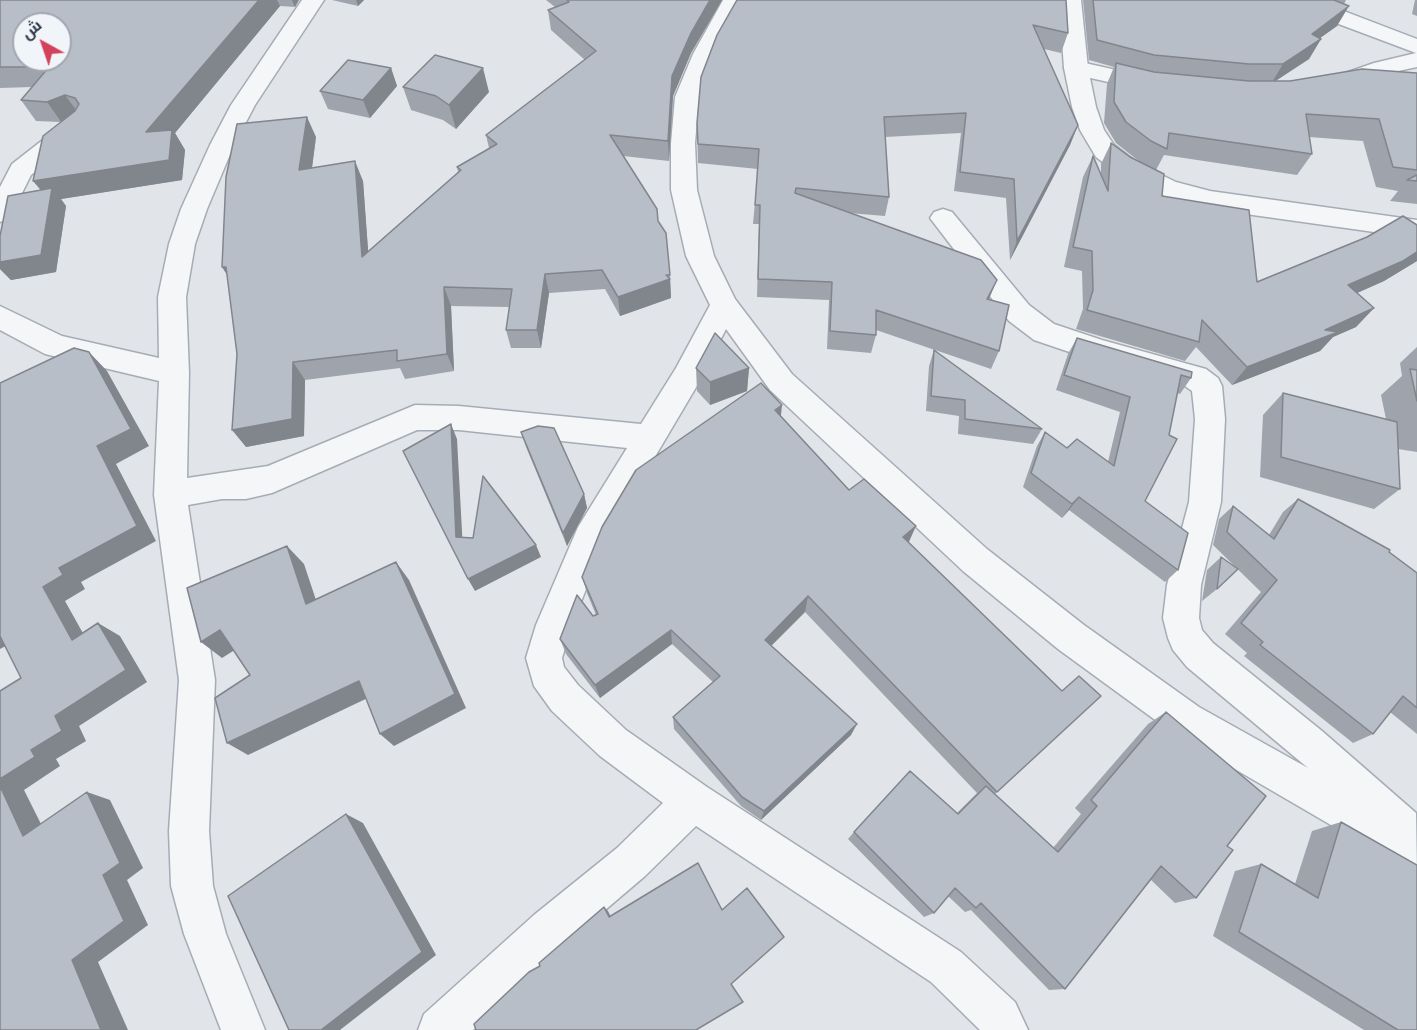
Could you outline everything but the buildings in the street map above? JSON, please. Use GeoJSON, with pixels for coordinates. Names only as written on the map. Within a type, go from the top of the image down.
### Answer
{"type":"FeatureCollection","features":[{"type":"Feature","properties":{"kind":"street"},"geometry":{"type":"LineString","coordinates":[[243,1030],[205,934],[192,886],[189,831],[197,680],[170,495],[174,373],[172,297],[182,244],[194,209],[243,105],[313,0]]}},
{"type":"Feature","properties":{"kind":"street"},"geometry":{"type":"LineString","coordinates":[[734,0],[704,54],[687,97],[683,143],[684,190],[700,256],[724,305],[781,382],[975,560],[1071,637],[1186,720],[1417,853]]}},
{"type":"Feature","properties":{"kind":"street"},"geometry":{"type":"LineString","coordinates":[[1070,0],[1076,68],[1084,107],[1092,130],[1105,151],[1130,170],[1154,183],[1210,200],[1417,229]]}},
{"type":"Feature","properties":{"kind":"street"},"geometry":{"type":"LineString","coordinates":[[1296,0],[1417,47]]}},
{"type":"Feature","properties":{"kind":"street"},"geometry":{"type":"LineString","coordinates":[[1319,88],[1344,82],[1382,68],[1417,60]]}},
{"type":"Feature","properties":{"kind":"street"},"geometry":{"type":"LineString","coordinates":[[1076,68],[1144,84],[1180,88]]}},
{"type":"Feature","properties":{"kind":"street"},"geometry":{"type":"LineString","coordinates":[[0,213],[21,170],[79,125]]}},
{"type":"Feature","properties":{"kind":"street"},"geometry":{"type":"LineString","coordinates":[[943,218],[1019,313],[1044,332],[1099,351],[1195,376],[1208,386],[1210,419],[1205,502],[1184,585],[1181,618],[1186,638],[1200,655],[1309,744],[1417,840]]}},
{"type":"Feature","properties":{"kind":"street"},"geometry":{"type":"LineString","coordinates":[[724,305],[687,376],[590,537],[554,625],[544,658],[544,666],[555,688],[613,743],[693,801],[946,967],[999,1018],[1006,1030]]}},
{"type":"Feature","properties":{"kind":"street"},"geometry":{"type":"LineString","coordinates":[[0,317],[55,346],[174,373]]}},
{"type":"Feature","properties":{"kind":"street"},"geometry":{"type":"LineString","coordinates":[[170,495],[222,485],[246,485],[272,479],[416,417],[459,418],[650,438]]}},
{"type":"Feature","properties":{"kind":"street"},"geometry":{"type":"LineString","coordinates":[[440,1030],[549,930],[631,862],[693,801]]}}]}
